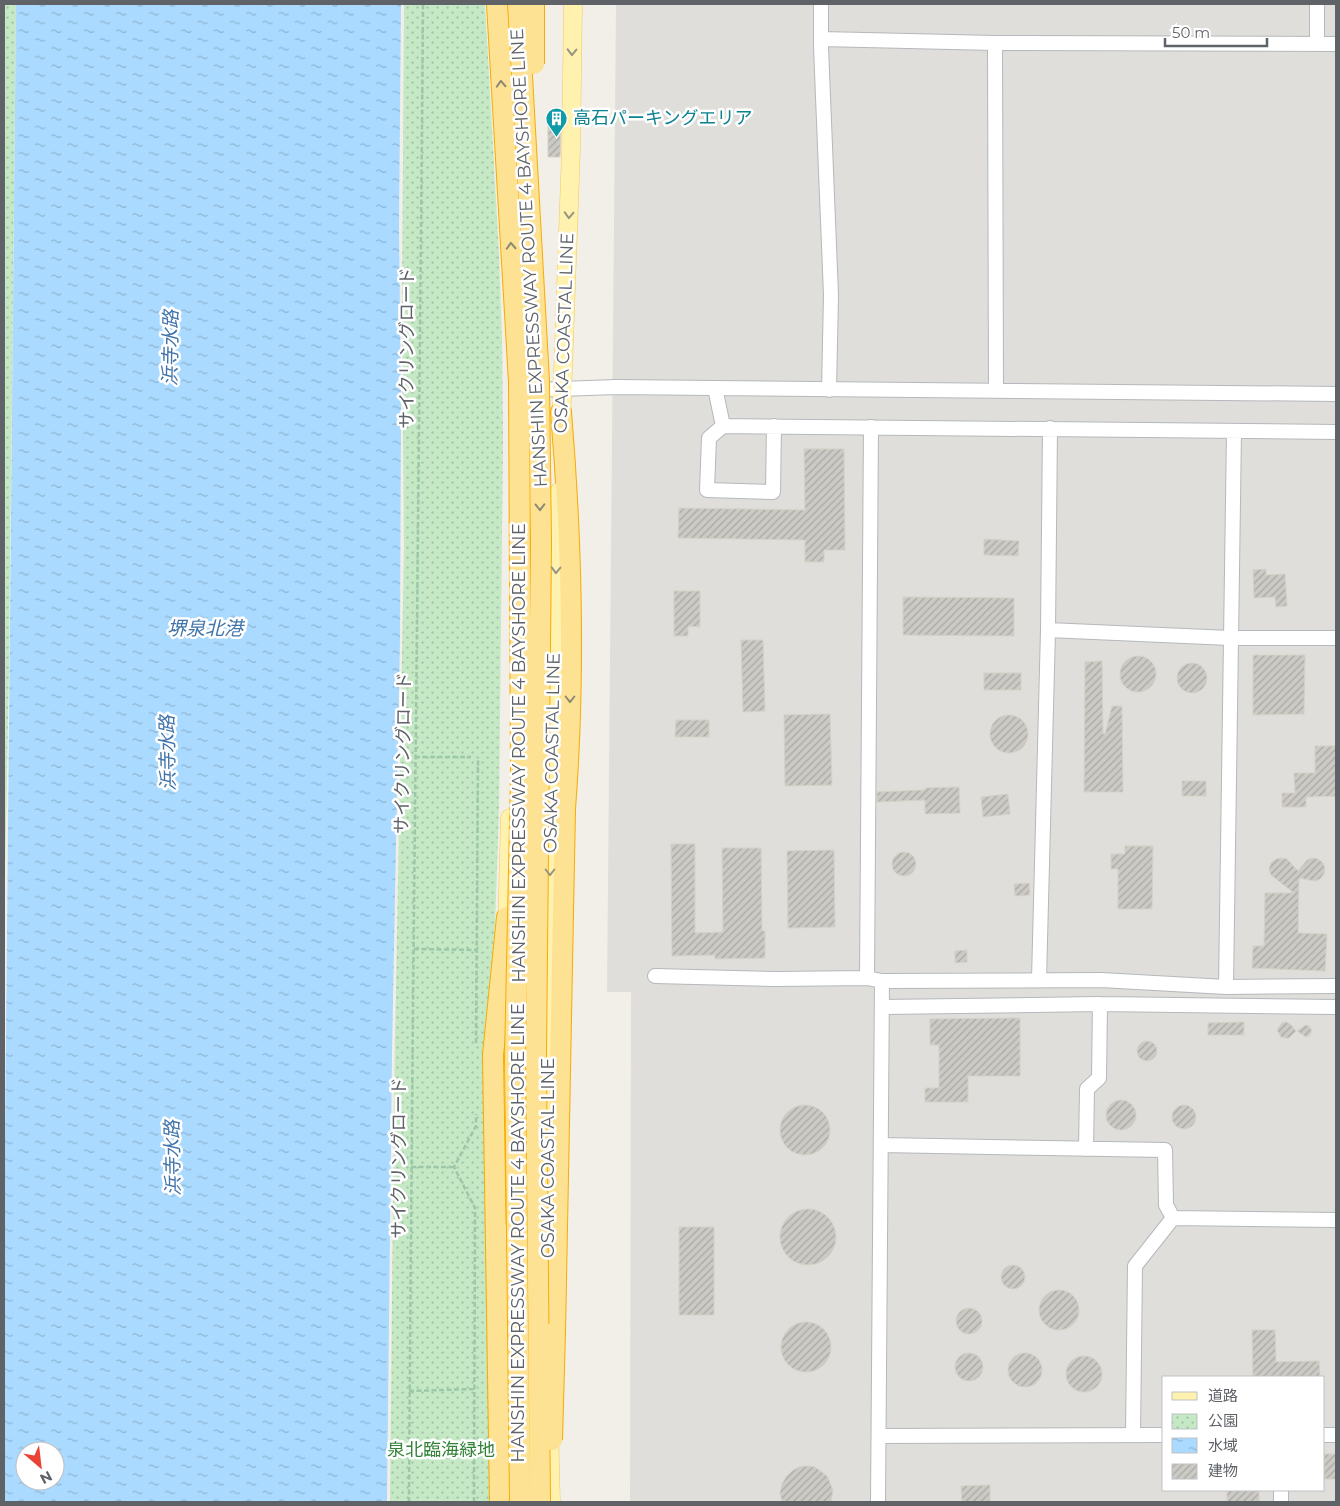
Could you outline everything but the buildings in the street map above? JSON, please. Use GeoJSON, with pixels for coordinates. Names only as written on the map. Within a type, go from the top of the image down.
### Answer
{"type":"FeatureCollection","features":[{"type":"Feature","properties":{"kind":"highway","name":"HANSHIN EXPRESSWAY ROUTE 4 BAYSHORE LINE"},"geometry":{"type":"LineString","coordinates":[[497,4],[519,382],[521,776],[515,1058],[520,1502]]}},
{"type":"Feature","properties":{"kind":"highway","name":"HANSHIN EXPRESSWAY ROUTE 4 BAYSHORE LINE"},"geometry":{"type":"LineString","coordinates":[[518,4],[541,544],[536,1056],[540,1502]]}},
{"type":"Feature","properties":{"kind":"highway"},"geometry":{"type":"LineString","coordinates":[[533,386],[542,313],[534,85],[534,4]]}},
{"type":"Feature","properties":{"kind":"highway"},"geometry":{"type":"LineString","coordinates":[[551,1502],[565,809],[570,742],[571,650],[568,492],[561,412]]}},
{"type":"Feature","properties":{"kind":"highway"},"geometry":{"type":"LineString","coordinates":[[500,1502],[485,1051],[507,918]]}},
{"type":"Feature","properties":{"kind":"main road","name":"OSAKA COASTAL LINE"},"geometry":{"type":"LineString","coordinates":[[509,1502],[507,918],[533,386],[527,4]]}},
{"type":"Feature","properties":{"kind":"main road","name":"OSAKA COASTAL LINE"},"geometry":{"type":"LineString","coordinates":[[551,1502],[547,1307],[551,721],[571,150],[573,4]]}},
{"type":"Feature","properties":{"kind":"street"},"geometry":{"type":"LineString","coordinates":[[822,4],[821,39],[831,295],[829,390]]}},
{"type":"Feature","properties":{"kind":"street"},"geometry":{"type":"LineString","coordinates":[[1317,4],[1317,44]]}},
{"type":"Feature","properties":{"kind":"street"},"geometry":{"type":"LineString","coordinates":[[821,39],[996,43],[1336,44]]}},
{"type":"Feature","properties":{"kind":"street"},"geometry":{"type":"LineString","coordinates":[[996,43],[996,391]]}},
{"type":"Feature","properties":{"kind":"street"},"geometry":{"type":"LineString","coordinates":[[533,386],[562,389],[616,387],[1336,394]]}},
{"type":"Feature","properties":{"kind":"street"},"geometry":{"type":"LineString","coordinates":[[715,388],[723,426]]}},
{"type":"Feature","properties":{"kind":"street"},"geometry":{"type":"LineString","coordinates":[[774,426],[773,492],[707,490],[709,438],[723,426],[774,426],[1050,428],[1336,432]]}},
{"type":"Feature","properties":{"kind":"street"},"geometry":{"type":"LineString","coordinates":[[867,978],[871,427]]}},
{"type":"Feature","properties":{"kind":"street"},"geometry":{"type":"LineString","coordinates":[[1039,980],[1048,630],[1050,428]]}},
{"type":"Feature","properties":{"kind":"street"},"geometry":{"type":"LineString","coordinates":[[1226,987],[1234,431]]}},
{"type":"Feature","properties":{"kind":"street"},"geometry":{"type":"LineString","coordinates":[[1048,630],[1230,638],[1336,638]]}},
{"type":"Feature","properties":{"kind":"street"},"geometry":{"type":"LineString","coordinates":[[656,976],[776,979],[867,978],[882,981],[1101,980],[1226,987],[1336,986]]}},
{"type":"Feature","properties":{"kind":"street"},"geometry":{"type":"LineString","coordinates":[[878,1502],[882,981]]}},
{"type":"Feature","properties":{"kind":"street"},"geometry":{"type":"LineString","coordinates":[[882,1007],[1100,1004],[1336,1007]]}},
{"type":"Feature","properties":{"kind":"street"},"geometry":{"type":"LineString","coordinates":[[1086,1149],[1086,1089],[1099,1078],[1100,1004]]}},
{"type":"Feature","properties":{"kind":"street"},"geometry":{"type":"LineString","coordinates":[[881,1146],[1165,1150],[1166,1205],[1173,1218]]}},
{"type":"Feature","properties":{"kind":"street"},"geometry":{"type":"LineString","coordinates":[[1173,1218],[1336,1220]]}},
{"type":"Feature","properties":{"kind":"street"},"geometry":{"type":"LineString","coordinates":[[1133,1435],[1135,1266],[1173,1218]]}},
{"type":"Feature","properties":{"kind":"street"},"geometry":{"type":"LineString","coordinates":[[879,1436],[1162,1435]]}},
{"type":"Feature","properties":{"kind":"path","name":"サイクリングロード"},"geometry":{"type":"LineString","coordinates":[[409,1502],[423,4]]}},
{"type":"Feature","properties":{"kind":"path"},"geometry":{"type":"LineString","coordinates":[[415,757],[471,757]]}},
{"type":"Feature","properties":{"kind":"path"},"geometry":{"type":"LineString","coordinates":[[478,757],[477,950],[485,1051]]}},
{"type":"Feature","properties":{"kind":"path"},"geometry":{"type":"LineString","coordinates":[[414,949],[477,950]]}},
{"type":"Feature","properties":{"kind":"path"},"geometry":{"type":"LineString","coordinates":[[454,1167],[476,1126],[476,1107]]}},
{"type":"Feature","properties":{"kind":"path"},"geometry":{"type":"LineString","coordinates":[[411,1167],[454,1167]]}},
{"type":"Feature","properties":{"kind":"path"},"geometry":{"type":"LineString","coordinates":[[454,1167],[475,1208],[474,1502]]}},
{"type":"Feature","properties":{"kind":"path"},"geometry":{"type":"LineString","coordinates":[[409,1391],[474,1389]]}},
{"type":"Feature","properties":{"kind":"shaded area"},"geometry":{"type":"Polygon","coordinates":[[[616,4],[1336,4],[1336,1502],[630,1502],[631,992],[607,992],[616,4]]]}},
{"type":"Feature","properties":{"kind":"green space"},"geometry":{"type":"Polygon","coordinates":[[[4,4],[16,4],[9,668],[4,925],[4,4]]]}},
{"type":"Feature","properties":{"kind":"green space","name":"泉北臨海緑地"},"geometry":{"type":"Polygon","coordinates":[[[404,4],[485,4],[499,255],[503,440],[499,808],[495,924],[484,1062],[490,1502],[390,1502],[394,1097],[404,548],[402,306],[404,4]]]}},
{"type":"Feature","properties":{"kind":"water","name":"堺泉北港"},"geometry":{"type":"Polygon","coordinates":[[[16,4],[401,4],[399,226],[401,409],[400,639],[392,1052],[387,1502],[4,1502],[4,1244],[16,4]]]}},
{"type":"Feature","properties":{"kind":"place","name":"高石パーキングエリア"},"geometry":{"type":"Point","coordinates":[557,137]}},
{"type":"Feature","properties":{"kind":"water label","name":"浜寺水路"},"geometry":{"type":"Point","coordinates":[170,348]}},
{"type":"Feature","properties":{"kind":"water label","name":"浜寺水路"},"geometry":{"type":"Point","coordinates":[167,753]}},
{"type":"Feature","properties":{"kind":"water label","name":"浜寺水路"},"geometry":{"type":"Point","coordinates":[172,1158]}}]}
